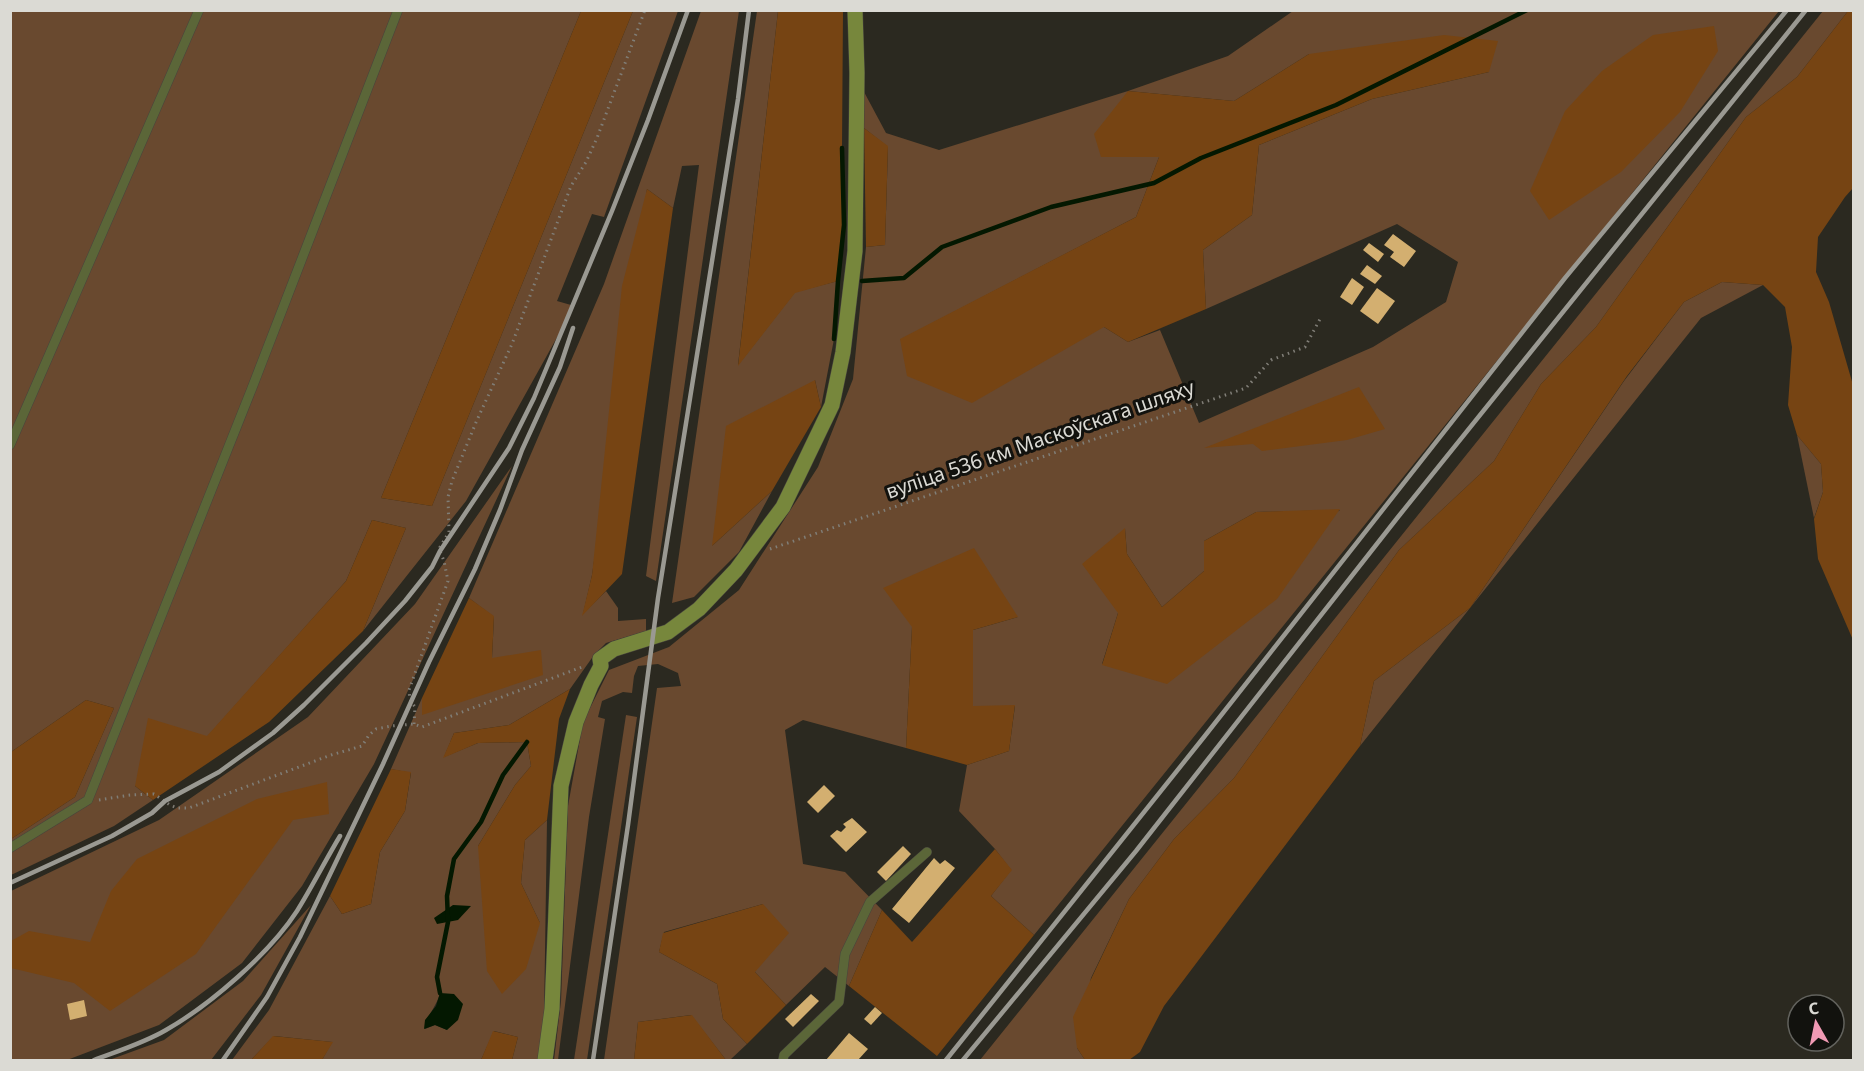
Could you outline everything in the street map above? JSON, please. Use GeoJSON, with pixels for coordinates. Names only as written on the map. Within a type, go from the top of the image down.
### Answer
{"type":"FeatureCollection","features":[{"type":"Feature","properties":{"kind":"street"},"geometry":{"type":"LineString","coordinates":[[545,1060],[552,1009],[561,786],[576,722],[601,666],[600,659],[614,649],[668,632],[699,609],[736,570],[783,507],[832,405],[837,389],[855,251],[857,73],[855,10]]}},
{"type":"Feature","properties":{"kind":"lane"},"geometry":{"type":"LineString","coordinates":[[10,445],[199,10]]}},
{"type":"Feature","properties":{"kind":"lane"},"geometry":{"type":"LineString","coordinates":[[10,848],[88,800],[252,387],[398,10]]}},
{"type":"Feature","properties":{"kind":"lane"},"geometry":{"type":"LineString","coordinates":[[783,1060],[784,1055],[839,1002],[845,954],[870,902],[927,852]]}},
{"type":"Feature","properties":{"kind":"path"},"geometry":{"type":"LineString","coordinates":[[414,724],[415,707],[410,700],[409,690],[448,582],[440,551],[449,532],[448,497],[452,481],[512,344],[571,186],[597,138],[645,10]]}},
{"type":"Feature","properties":{"kind":"path","name":"вуліца 536 км Маскоўскага шляху"},"geometry":{"type":"LineString","coordinates":[[746,557],[1246,388],[1271,360],[1305,347],[1320,319]]}},
{"type":"Feature","properties":{"kind":"path"},"geometry":{"type":"LineString","coordinates":[[88,800],[154,794],[177,808],[189,808],[331,755],[362,746],[376,729],[414,724],[422,727],[517,693],[600,659]]}},
{"type":"Feature","properties":{"kind":"shaded area"},"geometry":{"type":"Polygon","coordinates":[[[11,11],[581,11],[381,498],[432,506],[633,11],[678,11],[604,217],[592,214],[557,301],[571,305],[560,332],[466,501],[363,631],[406,528],[372,520],[346,581],[207,737],[135,786],[153,800],[114,826],[11,875],[11,839],[75,797],[114,708],[86,700],[11,752],[11,11]]]}},
{"type":"Feature","properties":{"kind":"shaded area"},"geometry":{"type":"Polygon","coordinates":[[[581,11],[633,11],[432,506],[381,498],[581,11]]]}},
{"type":"Feature","properties":{"kind":"shaded area"},"geometry":{"type":"Polygon","coordinates":[[[701,11],[739,11],[656,581],[646,576],[699,165],[682,166],[673,208],[647,189],[592,575],[583,614],[606,591],[618,608],[618,621],[646,619],[646,631],[606,643],[594,655],[570,689],[509,725],[454,733],[444,757],[478,743],[527,742],[531,766],[515,785],[478,846],[540,923],[521,883],[525,840],[547,820],[544,1020],[538,1060],[512,1060],[518,1037],[494,1031],[481,1060],[322,1060],[332,1042],[274,1036],[251,1060],[232,1060],[269,1010],[330,896],[342,914],[371,904],[380,852],[405,811],[411,773],[391,769],[422,698],[422,714],[492,658],[494,617],[469,598],[604,284],[701,11]],[[440,993],[425,1029],[435,1025],[447,1030],[440,993]]]}},
{"type":"Feature","properties":{"kind":"shaded area"},"geometry":{"type":"Polygon","coordinates":[[[757,11],[778,11],[738,365],[795,292],[838,281],[834,339],[821,407],[815,380],[712,546],[772,491],[739,552],[694,597],[672,603],[757,11]]]}},
{"type":"Feature","properties":{"kind":"shaded area"},"geometry":{"type":"Polygon","coordinates":[[[778,11],[843,11],[844,225],[838,281],[795,293],[738,366],[778,11]]]}},
{"type":"Feature","properties":{"kind":"shaded area"},"geometry":{"type":"Polygon","coordinates":[[[1293,11],[1779,11],[1034,935],[991,896],[1011,870],[995,849],[959,811],[967,765],[1009,751],[1015,706],[973,706],[973,630],[1018,617],[912,627],[906,748],[803,720],[785,730],[803,864],[845,872],[882,910],[849,986],[825,967],[786,1005],[755,972],[763,904],[664,932],[659,952],[717,984],[723,1019],[747,1044],[730,1060],[726,1060],[691,1015],[638,1022],[634,1060],[604,1060],[657,688],[681,686],[678,673],[658,664],[638,666],[632,693],[623,692],[602,701],[598,717],[605,719],[589,817],[558,1060],[554,1060],[561,1001],[568,806],[583,722],[609,670],[669,647],[739,590],[818,467],[853,379],[866,247],[885,245],[888,147],[864,128],[863,90],[886,133],[939,150],[1128,91],[1228,56],[1293,11]],[[1309,54],[1234,101],[1128,91],[1101,157],[1159,157],[1136,217],[900,340],[1104,327],[1128,342],[1160,330],[1199,423],[1373,347],[1446,302],[1458,262],[1397,224],[1206,309],[1203,250],[1252,215],[1259,145],[1372,99],[1489,72],[1309,54]],[[1340,510],[1256,512],[1204,541],[1204,571],[1162,607],[1127,554],[1125,529],[1118,613],[1102,664],[1340,510]]]}},
{"type":"Feature","properties":{"kind":"shaded area"},"geometry":{"type":"Polygon","coordinates":[[[1823,11],[1848,11],[1797,77],[1746,117],[1596,327],[1541,384],[1494,461],[1399,550],[1234,778],[1174,839],[1129,899],[1091,978],[1077,1048],[1085,1060],[980,1060],[1823,11]]]}},
{"type":"Feature","properties":{"kind":"shaded area"},"geometry":{"type":"Polygon","coordinates":[[[1848,11],[1854,11],[1853,188],[1818,237],[1816,272],[1829,302],[1853,385],[1853,640],[1818,559],[1814,519],[1823,492],[1821,464],[1797,435],[1788,405],[1792,347],[1785,307],[1763,285],[1722,282],[1684,302],[1627,376],[1470,608],[1374,681],[1360,746],[1164,1006],[1140,1052],[1129,1060],[1085,1060],[1077,1048],[1073,1017],[1129,899],[1174,839],[1234,778],[1399,550],[1494,461],[1541,384],[1596,327],[1746,117],[1797,77],[1848,11]]]}},
{"type":"Feature","properties":{"kind":"shaded area"},"geometry":{"type":"Polygon","coordinates":[[[1714,26],[1718,51],[1680,112],[1621,172],[1549,220],[1530,191],[1565,111],[1602,71],[1653,35],[1714,26]]]}},
{"type":"Feature","properties":{"kind":"shaded area"},"geometry":{"type":"Polygon","coordinates":[[[1444,35],[1498,41],[1489,72],[1372,99],[1259,145],[1252,215],[1203,250],[1206,309],[1128,342],[1104,327],[972,403],[907,376],[900,339],[1136,217],[1159,157],[1101,157],[1094,134],[1128,91],[1234,101],[1309,54],[1444,35]]]}},
{"type":"Feature","properties":{"kind":"shaded area"},"geometry":{"type":"Polygon","coordinates":[[[864,128],[888,146],[885,245],[866,247],[864,128]]]}},
{"type":"Feature","properties":{"kind":"shaded area"},"geometry":{"type":"Polygon","coordinates":[[[647,189],[673,208],[622,574],[582,616],[592,575],[622,286],[647,189]]]}},
{"type":"Feature","properties":{"kind":"shaded area"},"geometry":{"type":"Polygon","coordinates":[[[1722,282],[1763,285],[1701,318],[1470,608],[1624,381],[1684,302],[1722,282]]]}},
{"type":"Feature","properties":{"kind":"shaded area"},"geometry":{"type":"Polygon","coordinates":[[[815,380],[821,407],[772,491],[712,546],[726,426],[815,380]]]}},
{"type":"Feature","properties":{"kind":"shaded area"},"geometry":{"type":"Polygon","coordinates":[[[1359,387],[1385,429],[1347,440],[1262,451],[1253,444],[1204,448],[1359,387]]]}},
{"type":"Feature","properties":{"kind":"shaded area"},"geometry":{"type":"Polygon","coordinates":[[[1797,435],[1821,464],[1823,492],[1814,518],[1797,435]]]}},
{"type":"Feature","properties":{"kind":"shaded area"},"geometry":{"type":"Polygon","coordinates":[[[512,466],[374,764],[302,886],[242,963],[159,1025],[67,1060],[11,1060],[11,891],[159,820],[308,717],[415,604],[512,466]]]}},
{"type":"Feature","properties":{"kind":"shaded area"},"geometry":{"type":"Polygon","coordinates":[[[1340,509],[1277,599],[1167,684],[1102,665],[1118,613],[1082,564],[1125,528],[1127,554],[1162,607],[1204,571],[1204,541],[1256,512],[1340,509]]]}},
{"type":"Feature","properties":{"kind":"shaded area"},"geometry":{"type":"Polygon","coordinates":[[[372,520],[406,528],[363,631],[269,722],[153,800],[135,786],[148,718],[207,736],[346,581],[372,520]]]}},
{"type":"Feature","properties":{"kind":"shaded area"},"geometry":{"type":"Polygon","coordinates":[[[974,548],[1018,617],[973,630],[973,706],[1015,705],[1009,751],[967,765],[906,748],[912,627],[883,588],[974,548]]]}},
{"type":"Feature","properties":{"kind":"shaded area"},"geometry":{"type":"Polygon","coordinates":[[[469,598],[494,616],[492,658],[541,650],[543,675],[422,715],[422,698],[469,598]]]}},
{"type":"Feature","properties":{"kind":"shaded area"},"geometry":{"type":"Polygon","coordinates":[[[1470,608],[1360,746],[1374,681],[1470,608]]]}},
{"type":"Feature","properties":{"kind":"shaded area"},"geometry":{"type":"Polygon","coordinates":[[[570,689],[559,719],[547,820],[525,840],[521,883],[540,923],[526,969],[502,994],[487,971],[478,846],[515,785],[531,766],[527,742],[478,743],[443,758],[454,733],[509,725],[570,689]]]}},
{"type":"Feature","properties":{"kind":"shaded area"},"geometry":{"type":"Polygon","coordinates":[[[86,700],[114,708],[75,797],[11,839],[11,752],[86,700]]]}},
{"type":"Feature","properties":{"kind":"shaded area"},"geometry":{"type":"Polygon","coordinates":[[[626,715],[637,717],[587,1060],[574,1060],[626,715]]]}},
{"type":"Feature","properties":{"kind":"shaded area"},"geometry":{"type":"Polygon","coordinates":[[[391,769],[411,772],[405,811],[380,852],[371,904],[342,914],[330,896],[391,769]]]}},
{"type":"Feature","properties":{"kind":"shaded area"},"geometry":{"type":"Polygon","coordinates":[[[327,782],[329,814],[293,820],[196,954],[110,1011],[74,983],[11,968],[11,941],[29,931],[90,942],[111,891],[137,859],[257,799],[327,782]]]}},
{"type":"Feature","properties":{"kind":"shaded area"},"geometry":{"type":"Polygon","coordinates":[[[995,849],[1012,870],[991,896],[1034,935],[937,1056],[849,986],[882,910],[912,942],[995,849]]]}},
{"type":"Feature","properties":{"kind":"shaded area"},"geometry":{"type":"Polygon","coordinates":[[[763,904],[789,933],[755,972],[786,1005],[747,1044],[723,1019],[717,984],[659,952],[663,933],[763,904]]]}},
{"type":"Feature","properties":{"kind":"shaded area"},"geometry":{"type":"Polygon","coordinates":[[[311,905],[261,995],[211,1060],[109,1060],[164,1040],[243,981],[311,905]]]}},
{"type":"Feature","properties":{"kind":"shaded area"},"geometry":{"type":"Polygon","coordinates":[[[453,905],[471,906],[458,920],[437,924],[434,918],[453,905]]]}},
{"type":"Feature","properties":{"kind":"shaded area"},"geometry":{"type":"Polygon","coordinates":[[[440,993],[454,994],[463,1004],[458,1020],[447,1030],[435,1025],[424,1029],[425,1020],[436,1006],[440,993]]]}},
{"type":"Feature","properties":{"kind":"shaded area"},"geometry":{"type":"Polygon","coordinates":[[[692,1015],[726,1060],[634,1060],[638,1022],[692,1015]]]}},
{"type":"Feature","properties":{"kind":"shaded area"},"geometry":{"type":"Polygon","coordinates":[[[493,1031],[518,1037],[512,1060],[481,1060],[493,1031]]]}},
{"type":"Feature","properties":{"kind":"shaded area"},"geometry":{"type":"Polygon","coordinates":[[[273,1036],[333,1042],[322,1060],[251,1060],[273,1036]]]}},
{"type":"Feature","properties":{"kind":"building"},"geometry":{"type":"Polygon","coordinates":[[[1393,234],[1416,251],[1404,267],[1390,257],[1394,252],[1384,245],[1393,234]]]}},
{"type":"Feature","properties":{"kind":"building"},"geometry":{"type":"Polygon","coordinates":[[[1369,243],[1384,254],[1378,262],[1363,250],[1369,243]]]}},
{"type":"Feature","properties":{"kind":"building"},"geometry":{"type":"Polygon","coordinates":[[[1367,265],[1382,276],[1375,284],[1360,274],[1367,265]]]}},
{"type":"Feature","properties":{"kind":"building"},"geometry":{"type":"Polygon","coordinates":[[[1352,278],[1364,287],[1352,305],[1340,297],[1352,278]]]}},
{"type":"Feature","properties":{"kind":"building"},"geometry":{"type":"Polygon","coordinates":[[[1377,288],[1395,301],[1378,324],[1360,311],[1377,288]]]}},
{"type":"Feature","properties":{"kind":"building"},"geometry":{"type":"Polygon","coordinates":[[[824,785],[835,796],[818,813],[807,802],[824,785]]]}},
{"type":"Feature","properties":{"kind":"building"},"geometry":{"type":"Polygon","coordinates":[[[852,818],[867,832],[846,852],[830,836],[837,830],[841,832],[846,827],[843,824],[852,818]]]}},
{"type":"Feature","properties":{"kind":"building"},"geometry":{"type":"Polygon","coordinates":[[[903,846],[911,854],[886,881],[877,872],[903,846]]]}},
{"type":"Feature","properties":{"kind":"building"},"geometry":{"type":"Polygon","coordinates":[[[934,858],[940,864],[945,860],[955,868],[909,923],[892,909],[934,858]]]}},
{"type":"Feature","properties":{"kind":"building"},"geometry":{"type":"Polygon","coordinates":[[[811,994],[819,1001],[793,1027],[785,1019],[811,994]]]}},
{"type":"Feature","properties":{"kind":"building"},"geometry":{"type":"Polygon","coordinates":[[[84,1000],[87,1016],[70,1020],[67,1004],[84,1000]]]}},
{"type":"Feature","properties":{"kind":"building"},"geometry":{"type":"Polygon","coordinates":[[[875,1007],[882,1013],[871,1025],[864,1019],[875,1007]]]}},
{"type":"Feature","properties":{"kind":"building"},"geometry":{"type":"Polygon","coordinates":[[[849,1033],[868,1049],[858,1060],[826,1060],[849,1033]]]}},
{"type":"Feature","properties":{"kind":"waterway"},"geometry":{"type":"LineString","coordinates":[[862,281],[904,278],[942,247],[1051,207],[1154,183],[1201,158],[1336,105],[1527,10]]}},
{"type":"Feature","properties":{"kind":"waterway"},"geometry":{"type":"LineString","coordinates":[[834,339],[844,225],[842,148]]}},
{"type":"Feature","properties":{"kind":"waterway"},"geometry":{"type":"LineString","coordinates":[[440,993],[437,977],[448,922],[447,896],[454,859],[481,822],[503,775],[527,742]]}},
{"type":"Feature","properties":{"kind":"railway"},"geometry":{"type":"LineString","coordinates":[[10,883],[112,836],[152,813],[165,801],[219,772],[273,733],[366,643],[405,601],[432,567],[440,551],[509,448],[534,398],[612,211],[688,10]]}},
{"type":"Feature","properties":{"kind":"railway"},"geometry":{"type":"LineString","coordinates":[[593,1060],[628,825],[658,598],[738,99],[749,10]]}},
{"type":"Feature","properties":{"kind":"railway"},"geometry":{"type":"LineString","coordinates":[[946,1060],[1204,737],[1565,278],[1787,10]]}},
{"type":"Feature","properties":{"kind":"railway"},"geometry":{"type":"LineString","coordinates":[[963,1060],[1136,851],[1398,517],[1806,10]]}},
{"type":"Feature","properties":{"kind":"railway"},"geometry":{"type":"LineString","coordinates":[[223,1060],[267,997],[300,937],[383,764],[429,662],[475,569],[522,450],[560,367],[573,328]]}},
{"type":"Feature","properties":{"kind":"railway"},"geometry":{"type":"LineString","coordinates":[[94,1060],[158,1035],[201,1007],[255,961],[297,911],[340,836]]}}]}
